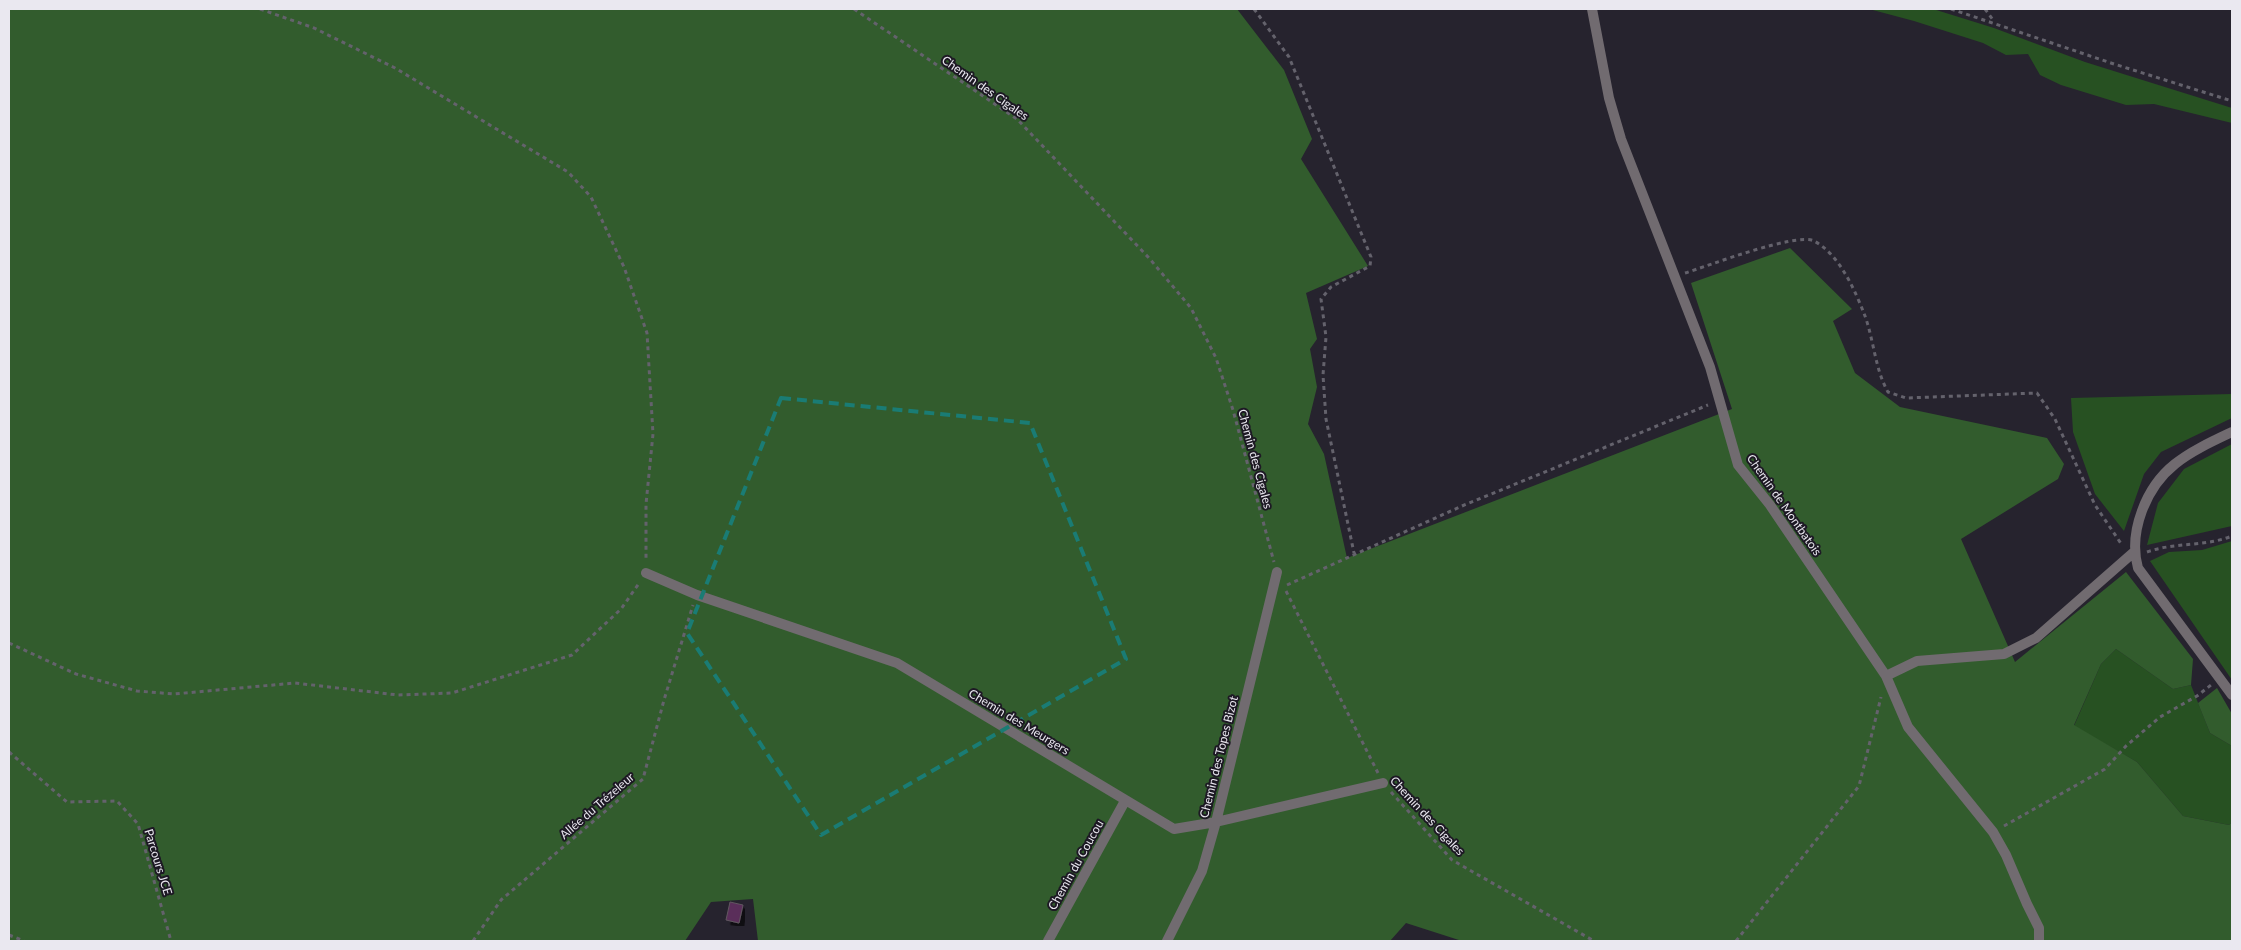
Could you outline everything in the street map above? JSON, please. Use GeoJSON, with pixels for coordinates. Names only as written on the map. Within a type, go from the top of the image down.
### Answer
{"type":"FeatureCollection","features":[{"type":"Feature","properties":{"kind":"street","name":"Chemin de Montbatois"},"geometry":{"type":"LineString","coordinates":[[1592,9],[1609,98],[1616,124],[1710,367],[1738,465],[1770,505],[1886,676],[1908,728],[1993,832],[2006,854],[2039,928],[2040,941]]}},
{"type":"Feature","properties":{"kind":"street"},"geometry":{"type":"LineString","coordinates":[[2232,432],[2187,455],[2162,476],[2149,496],[2139,520],[2132,554],[2138,568],[2232,695]]}},
{"type":"Feature","properties":{"kind":"street"},"geometry":{"type":"LineString","coordinates":[[1886,676],[1917,661],[2004,654],[2036,638],[2132,554]]}},
{"type":"Feature","properties":{"kind":"street","name":"Chemin des Topes Bizot"},"geometry":{"type":"LineString","coordinates":[[1167,941],[1202,871],[1216,822],[1277,572]]}},
{"type":"Feature","properties":{"kind":"street","name":"Chemin des Meurgers"},"geometry":{"type":"LineString","coordinates":[[646,573],[697,595],[897,664],[1174,829],[1216,822],[1383,783]]}},
{"type":"Feature","properties":{"kind":"street","name":"Chemin du Coucou"},"geometry":{"type":"LineString","coordinates":[[1048,941],[1126,801]]}},
{"type":"Feature","properties":{"kind":"path"},"geometry":{"type":"LineString","coordinates":[[9,643],[76,674],[137,691],[174,694],[295,683],[398,695],[452,693],[572,655],[621,609],[646,573],[646,504],[653,434],[648,334],[624,267],[591,197],[568,172],[395,68],[314,28],[260,9]]}},
{"type":"Feature","properties":{"kind":"path","name":"Chemin des Cigales"},"geometry":{"type":"LineString","coordinates":[[854,9],[1017,119],[1149,258],[1191,308],[1216,358],[1277,572],[1383,783],[1452,860],[1594,941]]}},
{"type":"Feature","properties":{"kind":"path"},"geometry":{"type":"LineString","coordinates":[[1254,9],[1289,57],[1371,257],[1370,266],[1331,287],[1321,299],[1326,337],[1323,374],[1326,420],[1354,553]]}},
{"type":"Feature","properties":{"kind":"path"},"geometry":{"type":"LineString","coordinates":[[1952,9],[1995,22],[2081,54],[2232,101]]}},
{"type":"Feature","properties":{"kind":"path"},"geometry":{"type":"LineString","coordinates":[[1985,9],[1995,22]]}},
{"type":"Feature","properties":{"kind":"path"},"geometry":{"type":"LineString","coordinates":[[1675,276],[1789,240],[1812,240],[1830,254],[1844,272],[1864,314],[1874,346],[1877,368],[1888,392],[1906,398],[2037,393],[2055,420],[2095,504],[2132,554],[2154,549],[2199,544],[2232,536]]}},
{"type":"Feature","properties":{"kind":"path"},"geometry":{"type":"LineString","coordinates":[[1284,587],[1354,553],[1462,506],[1720,400]]}},
{"type":"Feature","properties":{"kind":"path","name":"Allée du Trézeleur"},"geometry":{"type":"LineString","coordinates":[[473,941],[500,900],[643,779],[664,700],[697,595]]}},
{"type":"Feature","properties":{"kind":"path"},"geometry":{"type":"LineString","coordinates":[[1736,941],[1859,786],[1886,676]]}},
{"type":"Feature","properties":{"kind":"path"},"geometry":{"type":"LineString","coordinates":[[1993,832],[2105,769],[2126,746],[2160,717],[2197,696],[2220,677]]}},
{"type":"Feature","properties":{"kind":"path","name":"Parcours JCE"},"geometry":{"type":"LineString","coordinates":[[9,752],[67,802],[117,801],[138,824],[171,941]]}},
{"type":"Feature","properties":{"kind":"path"},"geometry":{"type":"LineString","coordinates":[[9,934],[24,941]]}},
{"type":"Feature","properties":{"kind":"highlighted area"},"geometry":{"type":"Polygon","coordinates":[[[781,398],[1030,423],[1126,659],[821,835],[687,633],[781,398]]]}},
{"type":"Feature","properties":{"kind":"green space"},"geometry":{"type":"Polygon","coordinates":[[[9,9],[1237,9],[1284,70],[1312,139],[1301,159],[1368,266],[1306,293],[1317,339],[1310,349],[1317,387],[1308,424],[1324,454],[1347,558],[1732,409],[1691,283],[1790,248],[1852,309],[1833,321],[1855,373],[1900,407],[2047,438],[2064,464],[2058,479],[1961,539],[2015,662],[2126,572],[2193,659],[2191,685],[2173,689],[2116,649],[2101,664],[2074,725],[2137,762],[2183,816],[2229,825],[2232,822],[2232,941],[1462,941],[1406,923],[1390,941],[758,941],[753,899],[711,902],[685,941],[9,941],[9,9]]]}},
{"type":"Feature","properties":{"kind":"green space"},"geometry":{"type":"Polygon","coordinates":[[[1869,9],[1933,9],[1994,28],[2085,62],[2232,108],[2232,123],[2154,104],[2126,105],[2061,85],[2040,75],[2028,54],[2006,55],[1983,43],[1869,9]]]}},
{"type":"Feature","properties":{"kind":"green space"},"geometry":{"type":"Polygon","coordinates":[[[2232,394],[2232,418],[2161,452],[2144,474],[2124,531],[2095,494],[2073,432],[2071,398],[2232,394]]]}},
{"type":"Feature","properties":{"kind":"green space"},"geometry":{"type":"Polygon","coordinates":[[[2232,444],[2232,526],[2147,545],[2158,503],[2184,469],[2232,444]]]}},
{"type":"Feature","properties":{"kind":"green space"},"geometry":{"type":"Polygon","coordinates":[[[2232,541],[2232,680],[2150,561],[2169,552],[2202,550],[2232,541]]]}},
{"type":"Feature","properties":{"kind":"green space"},"geometry":{"type":"Polygon","coordinates":[[[2116,649],[2173,689],[2191,685],[2210,733],[2232,746],[2232,822],[2229,825],[2183,816],[2137,762],[2074,726],[2101,664],[2116,649]]]}},
{"type":"Feature","properties":{"kind":"green space"},"geometry":{"type":"Polygon","coordinates":[[[2217,688],[2232,714],[2232,746],[2210,733],[2198,703],[2217,688]]]}},
{"type":"Feature","properties":{"kind":"building"},"geometry":{"type":"Polygon","coordinates":[[[730,902],[743,905],[739,923],[726,920],[730,902]]]}}]}
